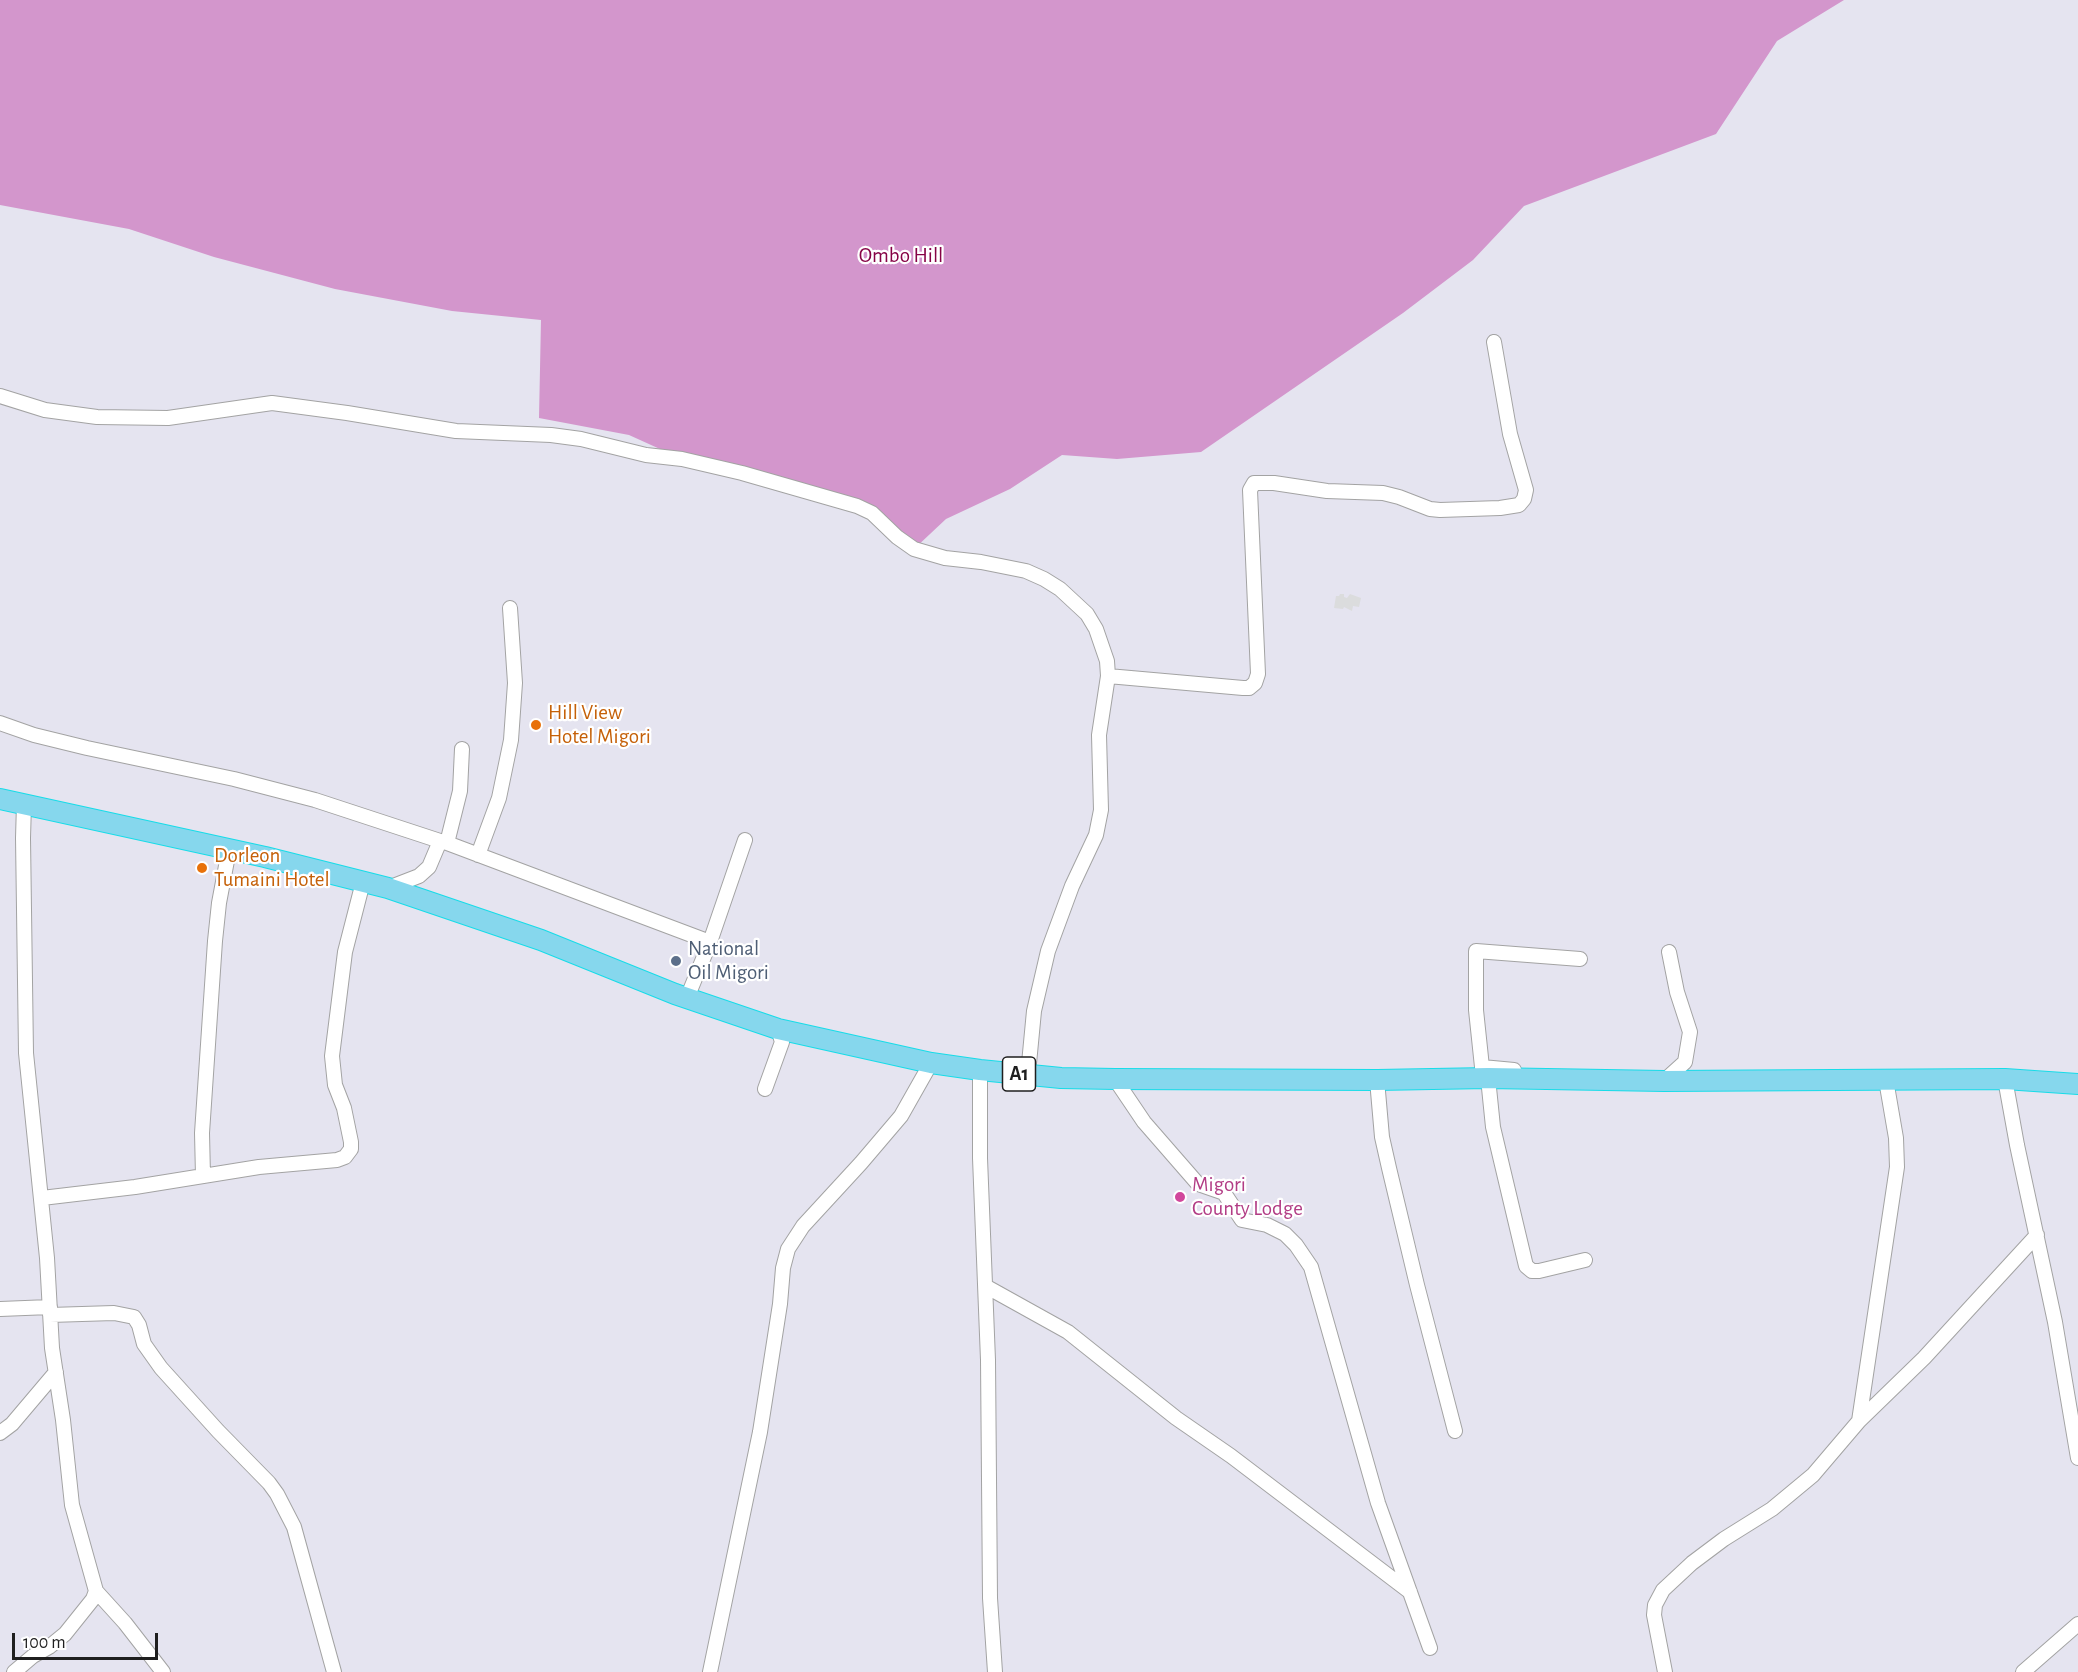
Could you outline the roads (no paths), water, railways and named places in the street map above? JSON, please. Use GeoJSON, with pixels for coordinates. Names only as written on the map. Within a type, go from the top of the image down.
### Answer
{"type":"FeatureCollection","features":[{"type":"Feature","properties":{"kind":"highway","name":"A1"},"geometry":{"type":"LineString","coordinates":[[0,799],[265,856],[388,888],[541,940],[687,998],[778,1029],[931,1063],[980,1070],[1115,1079],[1488,1078],[1664,1081],[2005,1079],[2078,1084]]}},
{"type":"Feature","properties":{"kind":"street"},"geometry":{"type":"LineString","coordinates":[[1108,676],[1244,688],[1249,688],[1255,683],[1258,674],[1250,490],[1254,483],[1274,483],[1327,491],[1383,493],[1430,509],[1440,510],[1519,505],[1524,499],[1526,490],[1510,434],[1494,342]]}},
{"type":"Feature","properties":{"kind":"street"},"geometry":{"type":"LineString","coordinates":[[0,396],[45,410],[111,418],[182,416],[272,404],[473,433],[552,435],[581,439],[646,455],[682,459],[742,473],[866,509],[906,544],[929,554],[1026,572],[1044,579],[1073,599],[1087,614],[1104,647],[1108,676],[1099,735],[1100,821],[1048,951],[1034,1011],[1028,1074]]}},
{"type":"Feature","properties":{"kind":"street"},"geometry":{"type":"LineString","coordinates":[[478,855],[499,798],[511,740],[515,683],[510,608]]}},
{"type":"Feature","properties":{"kind":"street"},"geometry":{"type":"LineString","coordinates":[[0,723],[34,735],[94,750],[315,800],[443,842],[710,942]]}},
{"type":"Feature","properties":{"kind":"street"},"geometry":{"type":"LineString","coordinates":[[388,888],[412,880],[423,873],[443,842],[460,791],[462,749]]}},
{"type":"Feature","properties":{"kind":"street"},"geometry":{"type":"LineString","coordinates":[[24,804],[26,1053],[42,1198],[52,1348],[63,1420],[72,1505],[96,1592],[125,1623],[163,1672]]}},
{"type":"Feature","properties":{"kind":"street"},"geometry":{"type":"LineString","coordinates":[[687,998],[710,942],[745,840]]}},
{"type":"Feature","properties":{"kind":"street"},"geometry":{"type":"LineString","coordinates":[[203,1176],[202,1133],[215,941],[219,903],[229,850]]}},
{"type":"Feature","properties":{"kind":"street"},"geometry":{"type":"LineString","coordinates":[[42,1198],[345,1157],[350,1151],[351,1142],[346,1116],[335,1085],[332,1056],[345,952],[363,882]]}},
{"type":"Feature","properties":{"kind":"street"},"geometry":{"type":"LineString","coordinates":[[1580,958],[1476,951],[1476,1010],[1482,1067],[1664,1081],[1685,1062],[1690,1032],[1677,992],[1670,952]]}},
{"type":"Feature","properties":{"kind":"street"},"geometry":{"type":"LineString","coordinates":[[765,1089],[782,1042],[778,1029]]}},
{"type":"Feature","properties":{"kind":"street"},"geometry":{"type":"LineString","coordinates":[[710,1672],[760,1432],[780,1304],[783,1268],[788,1249],[803,1226],[901,1116],[931,1063]]}},
{"type":"Feature","properties":{"kind":"street"},"geometry":{"type":"LineString","coordinates":[[980,1070],[980,1158],[987,1287],[990,1598],[995,1672]]}},
{"type":"Feature","properties":{"kind":"street"},"geometry":{"type":"LineString","coordinates":[[1488,1078],[1493,1127],[1526,1266],[1539,1271],[1585,1260]]}},
{"type":"Feature","properties":{"kind":"street"},"geometry":{"type":"LineString","coordinates":[[1115,1079],[1144,1122],[1198,1184],[1224,1192],[1242,1220],[1267,1225],[1285,1234],[1296,1245],[1311,1267],[1378,1503],[1430,1648]]}},
{"type":"Feature","properties":{"kind":"street"},"geometry":{"type":"LineString","coordinates":[[2005,1079],[2057,1332],[2078,1458]]}},
{"type":"Feature","properties":{"kind":"street"},"geometry":{"type":"LineString","coordinates":[[1377,1080],[1382,1137],[1417,1286],[1455,1431]]}},
{"type":"Feature","properties":{"kind":"street"},"geometry":{"type":"LineString","coordinates":[[1859,1421],[1897,1167],[1896,1138],[1886,1080]]}},
{"type":"Feature","properties":{"kind":"street"},"geometry":{"type":"LineString","coordinates":[[1665,1672],[1654,1615],[1655,1605],[1663,1590],[1711,1549],[1791,1495],[1824,1464],[1859,1421],[1924,1358],[2037,1235]]}},
{"type":"Feature","properties":{"kind":"street"},"geometry":{"type":"LineString","coordinates":[[987,1287],[1068,1332],[1176,1418],[1410,1592]]}},
{"type":"Feature","properties":{"kind":"street"},"geometry":{"type":"LineString","coordinates":[[0,1310],[114,1313],[134,1317],[139,1325],[144,1344],[161,1368],[277,1494],[294,1527],[333,1672]]}},
{"type":"Feature","properties":{"kind":"street"},"geometry":{"type":"LineString","coordinates":[[0,1433],[18,1417],[56,1372]]}},
{"type":"Feature","properties":{"kind":"street"},"geometry":{"type":"LineString","coordinates":[[14,1672],[65,1634],[96,1592]]}},
{"type":"Feature","properties":{"kind":"street"},"geometry":{"type":"LineString","coordinates":[[2023,1672],[2078,1624]]}},
{"type":"Feature","properties":{"kind":"place","name":"Hill View Hotel Migori"},"geometry":{"type":"Point","coordinates":[536,725]}},
{"type":"Feature","properties":{"kind":"place","name":"Dorleon Tumaini Hotel"},"geometry":{"type":"Point","coordinates":[202,868]}},
{"type":"Feature","properties":{"kind":"place","name":"National Oil Migori"},"geometry":{"type":"Point","coordinates":[676,961]}},
{"type":"Feature","properties":{"kind":"place","name":"Migori County Lodge"},"geometry":{"type":"Point","coordinates":[1180,1197]}},
{"type":"Feature","properties":{"kind":"park label","name":"Ombo Hill"},"geometry":{"type":"Point","coordinates":[901,256]}}]}
